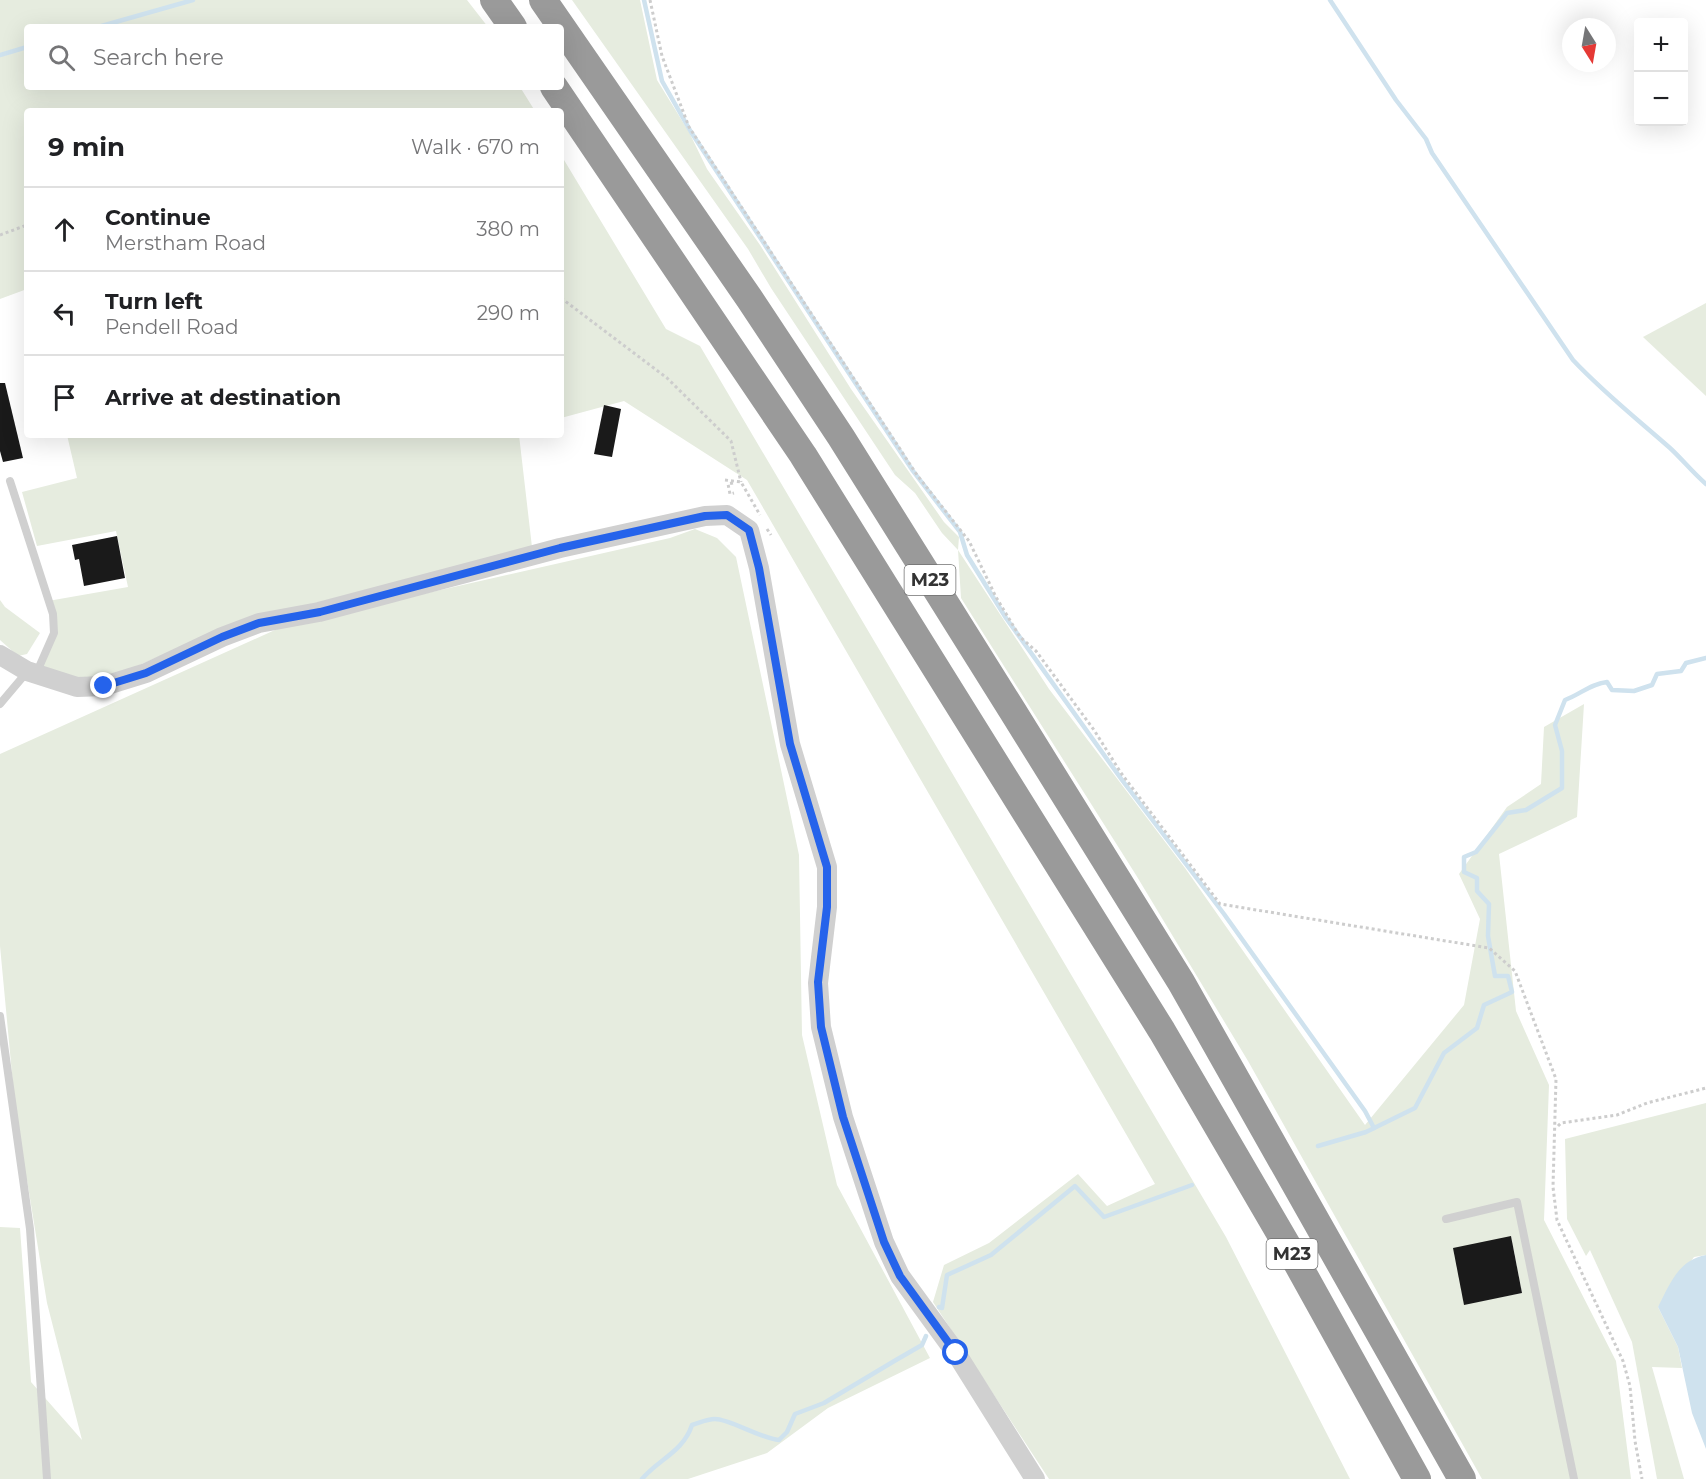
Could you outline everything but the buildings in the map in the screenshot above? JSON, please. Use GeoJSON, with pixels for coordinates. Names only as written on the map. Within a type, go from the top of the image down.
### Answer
{"type":"FeatureCollection","features":[{"type":"Feature","properties":{"kind":"highway"},"geometry":{"type":"LineString","coordinates":[[494,0],[511,24]]}},
{"type":"Feature","properties":{"kind":"highway","name":"M23"},"geometry":{"type":"LineString","coordinates":[[543,0],[560,24]]}},
{"type":"Feature","properties":{"kind":"highway","name":"M23"},"geometry":{"type":"LineString","coordinates":[[564,30],[743,289],[841,437],[1181,982],[1462,1479]]}},
{"type":"Feature","properties":{"kind":"highway","name":"M23"},"geometry":{"type":"LineString","coordinates":[[556,90],[803,455],[1155,1021],[1291,1252],[1417,1479]]}},
{"type":"Feature","properties":{"kind":"street"},"geometry":{"type":"LineString","coordinates":[[0,655],[32,673],[77,687],[104,686],[123,682],[259,623],[320,612],[560,548],[705,516],[727,515],[749,530],[759,568],[790,744],[827,867],[827,907],[818,982],[821,1027],[863,1180],[884,1242],[900,1276],[956,1353],[1035,1479]]}},
{"type":"Feature","properties":{"kind":"lane"},"geometry":{"type":"LineString","coordinates":[[0,704],[32,673],[54,633],[53,614],[10,481]]}},
{"type":"Feature","properties":{"kind":"lane"},"geometry":{"type":"LineString","coordinates":[[0,1016],[30,1229],[47,1479]]}},
{"type":"Feature","properties":{"kind":"lane"},"geometry":{"type":"LineString","coordinates":[[1446,1220],[1517,1202],[1574,1479]]}},
{"type":"Feature","properties":{"kind":"path"},"geometry":{"type":"LineString","coordinates":[[650,0],[662,57],[689,128],[917,475],[969,541],[996,597],[1020,637],[1036,651],[1094,730],[1120,773],[1220,904],[1490,949],[1515,971],[1556,1079],[1557,1127],[1553,1187],[1557,1220],[1623,1361],[1630,1386],[1635,1441],[1642,1479]]}},
{"type":"Feature","properties":{"kind":"path"},"geometry":{"type":"LineString","coordinates":[[0,235],[24,226]]}},
{"type":"Feature","properties":{"kind":"path"},"geometry":{"type":"LineString","coordinates":[[564,300],[667,378],[731,441],[740,482],[761,517]]}},
{"type":"Feature","properties":{"kind":"path"},"geometry":{"type":"LineString","coordinates":[[725,480],[740,482]]}},
{"type":"Feature","properties":{"kind":"path"},"geometry":{"type":"LineString","coordinates":[[734,493],[730,494],[728,484],[740,482]]}},
{"type":"Feature","properties":{"kind":"path"},"geometry":{"type":"LineString","coordinates":[[766,526],[771,535]]}},
{"type":"Feature","properties":{"kind":"path"},"geometry":{"type":"LineString","coordinates":[[1557,1127],[1561,1123],[1617,1115],[1647,1103],[1706,1088]]}},
{"type":"Feature","properties":{"kind":"shaded area"},"geometry":{"type":"Polygon","coordinates":[[[0,0],[467,0],[486,24],[24,24],[24,90],[522,90],[533,108],[24,108],[24,290],[0,299],[0,0]]]}},
{"type":"Feature","properties":{"kind":"shaded area"},"geometry":{"type":"Polygon","coordinates":[[[572,0],[640,0],[657,80],[689,132],[707,169],[760,245],[851,389],[944,522],[959,537],[958,550],[942,533],[915,493],[895,475],[771,288],[748,249],[572,0]]]}},
{"type":"Feature","properties":{"kind":"shaded area"},"geometry":{"type":"Polygon","coordinates":[[[564,160],[666,329],[700,346],[1226,1237],[1350,1479],[1049,1479],[933,1302],[944,1265],[989,1243],[1078,1174],[1107,1206],[1155,1184],[747,480],[624,401],[564,417],[564,160]]]}},
{"type":"Feature","properties":{"kind":"shaded area"},"geometry":{"type":"Polygon","coordinates":[[[1706,303],[1706,396],[1643,337],[1706,303]]]}},
{"type":"Feature","properties":{"kind":"shaded area"},"geometry":{"type":"Polygon","coordinates":[[[68,438],[519,438],[532,547],[169,652],[110,678],[73,680],[39,667],[54,633],[48,601],[128,587],[116,531],[37,546],[22,492],[77,478],[68,438]]]}},
{"type":"Feature","properties":{"kind":"shaded area"},"geometry":{"type":"Polygon","coordinates":[[[695,529],[717,538],[736,557],[799,855],[802,1035],[837,1185],[930,1358],[828,1408],[767,1453],[688,1479],[0,1479],[0,1227],[20,1228],[31,1382],[82,1440],[47,1303],[27,1180],[22,1180],[0,946],[0,754],[286,625],[670,538],[695,529]]]}},
{"type":"Feature","properties":{"kind":"shaded area"},"geometry":{"type":"Polygon","coordinates":[[[958,550],[1049,689],[1185,868],[1365,1125],[1464,1005],[1480,919],[1459,874],[1507,807],[1541,784],[1544,727],[1584,704],[1577,817],[1499,854],[1516,1011],[1549,1085],[1544,1220],[1616,1361],[1631,1479],[1482,1479],[1248,1061],[1136,875],[961,598],[958,550]],[[1511,1236],[1465,1304],[1522,1293],[1511,1236]]]}},
{"type":"Feature","properties":{"kind":"shaded area"},"geometry":{"type":"Polygon","coordinates":[[[0,600],[5,607],[40,633],[27,654],[18,656],[0,640],[0,600]]]}},
{"type":"Feature","properties":{"kind":"shaded area"},"geometry":{"type":"Polygon","coordinates":[[[1706,1103],[1706,1255],[1694,1257],[1658,1307],[1678,1347],[1682,1368],[1652,1367],[1684,1479],[1657,1479],[1632,1342],[1590,1250],[1586,1256],[1567,1219],[1565,1139],[1706,1103]]]}},
{"type":"Feature","properties":{"kind":"water"},"geometry":{"type":"Polygon","coordinates":[[[1706,1255],[1706,1449],[1692,1413],[1678,1347],[1658,1307],[1676,1274],[1688,1262],[1706,1255]]]}},
{"type":"Feature","properties":{"kind":"waterway"},"geometry":{"type":"LineString","coordinates":[[109,24],[193,0]]}},
{"type":"Feature","properties":{"kind":"waterway"},"geometry":{"type":"LineString","coordinates":[[644,0],[662,81],[691,132],[913,471],[960,532],[967,555],[1006,618],[1122,780],[1224,914],[1365,1111],[1374,1128]]}},
{"type":"Feature","properties":{"kind":"waterway"},"geometry":{"type":"LineString","coordinates":[[1330,0],[1396,100],[1426,139],[1432,153],[1573,360],[1706,484]]}},
{"type":"Feature","properties":{"kind":"waterway"},"geometry":{"type":"LineString","coordinates":[[0,55],[24,48]]}},
{"type":"Feature","properties":{"kind":"waterway"},"geometry":{"type":"LineString","coordinates":[[1318,1146],[1366,1132],[1415,1108],[1444,1053],[1477,1028],[1484,1005],[1512,992],[1508,976],[1495,976],[1488,936],[1489,904],[1477,891],[1477,878],[1464,872],[1464,857],[1476,852],[1507,813],[1526,810],[1562,788],[1562,751],[1555,725],[1565,700],[1607,682],[1612,690],[1634,691],[1652,685],[1657,674],[1681,671],[1686,663],[1706,658]]}},
{"type":"Feature","properties":{"kind":"waterway"},"geometry":{"type":"LineString","coordinates":[[939,1307],[942,1308],[947,1275],[991,1255],[1075,1186],[1104,1217],[1192,1185]]}},
{"type":"Feature","properties":{"kind":"waterway"},"geometry":{"type":"LineString","coordinates":[[642,1479],[677,1449],[692,1425],[706,1420],[721,1420],[779,1440],[787,1432],[795,1414],[824,1403],[922,1345],[926,1336]]}},
{"type":"Feature","properties":{"kind":"route"},"geometry":{"type":"LineString","coordinates":[[104,686],[146,673],[222,637],[259,623],[320,612],[417,588],[560,548],[705,516],[727,515],[749,530],[759,568],[790,744],[819,834],[827,867],[827,907],[818,982],[821,1027],[843,1117],[884,1242],[900,1276],[956,1353]]}}]}
